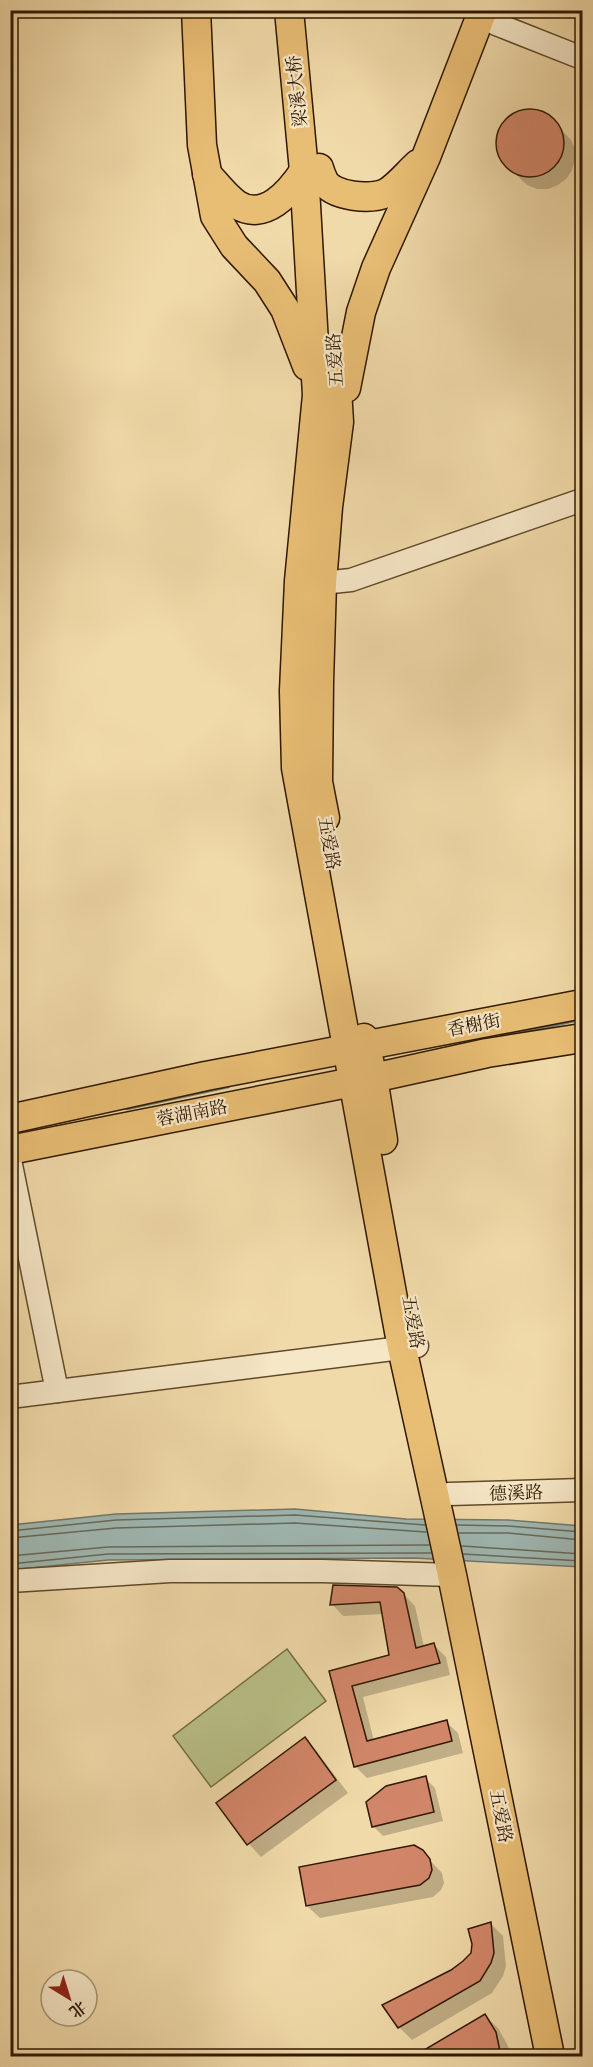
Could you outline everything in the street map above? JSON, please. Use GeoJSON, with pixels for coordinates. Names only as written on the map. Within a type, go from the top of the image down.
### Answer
{"type":"FeatureCollection","features":[{"type":"Feature","properties":{"kind":"main road"},"geometry":{"type":"LineString","coordinates":[[196,10],[202,145],[215,216],[234,246],[267,281],[285,309],[317,395]]}},
{"type":"Feature","properties":{"kind":"main road","name":"梁溪大桥"},"geometry":{"type":"LineString","coordinates":[[289,10],[312,169]]}},
{"type":"Feature","properties":{"kind":"main road","name":"梁溪大桥"},"geometry":{"type":"LineString","coordinates":[[304,10],[312,169]]}},
{"type":"Feature","properties":{"kind":"main road"},"geometry":{"type":"LineString","coordinates":[[339,422],[361,312],[368,290],[426,157],[482,11]]}},
{"type":"Feature","properties":{"kind":"main road"},"geometry":{"type":"LineString","coordinates":[[206,172],[225,195],[238,206],[254,210],[275,204],[312,169],[324,183],[337,191],[354,196],[385,193],[426,157]]}},
{"type":"Feature","properties":{"kind":"main road","name":"五爱路"},"geometry":{"type":"LineString","coordinates":[[312,169],[317,395],[299,580],[294,691],[296,768],[363,1080],[409,1347],[447,1505],[550,2056]]}},
{"type":"Feature","properties":{"kind":"main road","name":"五爱路"},"geometry":{"type":"LineString","coordinates":[[312,169],[331,299],[339,422],[328,507],[322,583],[318,782],[356,1046]]}},
{"type":"Feature","properties":{"kind":"main road","name":"香榭街"},"geometry":{"type":"LineString","coordinates":[[356,1046],[582,1004]]}},
{"type":"Feature","properties":{"kind":"main road","name":"蓉湖南路"},"geometry":{"type":"LineString","coordinates":[[10,1149],[363,1080],[487,1053],[582,1038]]}},
{"type":"Feature","properties":{"kind":"main road","name":"蓉湖南路"},"geometry":{"type":"LineString","coordinates":[[10,1119],[356,1046]]}},
{"type":"Feature","properties":{"kind":"main road","name":"五爱路"},"geometry":{"type":"LineString","coordinates":[[459,1575],[565,2056]]}},
{"type":"Feature","properties":{"kind":"street"},"geometry":{"type":"LineString","coordinates":[[482,11],[496,24],[582,58]]}},
{"type":"Feature","properties":{"kind":"street"},"geometry":{"type":"LineString","coordinates":[[322,583],[351,580],[582,501]]}},
{"type":"Feature","properties":{"kind":"street"},"geometry":{"type":"LineString","coordinates":[[10,1160],[57,1391]]}},
{"type":"Feature","properties":{"kind":"street"},"geometry":{"type":"LineString","coordinates":[[10,1397],[409,1347]]}},
{"type":"Feature","properties":{"kind":"street","name":"德溪路"},"geometry":{"type":"LineString","coordinates":[[447,1505],[582,1490]]}},
{"type":"Feature","properties":{"kind":"street"},"geometry":{"type":"LineString","coordinates":[[10,1581],[170,1571],[322,1570],[459,1575]]}},
{"type":"Feature","properties":{"kind":"green space"},"geometry":{"type":"Polygon","coordinates":[[[287,1649],[326,1701],[211,1787],[173,1736],[287,1649]]]}},
{"type":"Feature","properties":{"kind":"water"},"geometry":{"type":"Polygon","coordinates":[[[295,1509],[406,1519],[508,1520],[582,1526],[582,1567],[414,1558],[108,1560],[11,1570],[11,1525],[116,1514],[295,1509]]]}},
{"type":"Feature","properties":{"kind":"building"},"geometry":{"type":"Polygon","coordinates":[[[530,109],[543,112],[554,119],[561,130],[564,143],[561,156],[554,167],[543,174],[530,177],[517,174],[506,167],[499,156],[496,143],[499,130],[506,119],[517,112],[530,109]]]}},
{"type":"Feature","properties":{"kind":"building"},"geometry":{"type":"Polygon","coordinates":[[[333,1585],[397,1587],[404,1593],[416,1648],[434,1643],[440,1663],[352,1686],[367,1741],[447,1720],[452,1741],[354,1767],[329,1671],[389,1655],[380,1602],[330,1605],[333,1585]]]}},
{"type":"Feature","properties":{"kind":"building"},"geometry":{"type":"Polygon","coordinates":[[[305,1737],[336,1780],[247,1845],[216,1803],[305,1737]]]}},
{"type":"Feature","properties":{"kind":"building"},"geometry":{"type":"Polygon","coordinates":[[[426,1776],[434,1812],[372,1827],[366,1802],[386,1786],[426,1776]]]}},
{"type":"Feature","properties":{"kind":"building"},"geometry":{"type":"Polygon","coordinates":[[[414,1845],[423,1850],[430,1859],[432,1870],[429,1878],[420,1885],[306,1906],[299,1867],[414,1845]]]}},
{"type":"Feature","properties":{"kind":"building"},"geometry":{"type":"Polygon","coordinates":[[[491,1922],[494,1953],[480,1981],[398,2028],[382,2005],[451,1970],[463,1961],[471,1953],[472,1944],[468,1929],[491,1922]]]}},
{"type":"Feature","properties":{"kind":"building"},"geometry":{"type":"Polygon","coordinates":[[[485,2014],[496,2032],[501,2056],[414,2056],[485,2014]]]}},
{"type":"Feature","properties":{"kind":"waterway"},"geometry":{"type":"LineString","coordinates":[[502,1036],[579,1019]]}},
{"type":"Feature","properties":{"kind":"waterway"},"geometry":{"type":"LineString","coordinates":[[127,1108],[228,1086]]}},
{"type":"Feature","properties":{"kind":"waterway"},"geometry":{"type":"LineString","coordinates":[[10,1134],[22,1131]]}}]}
